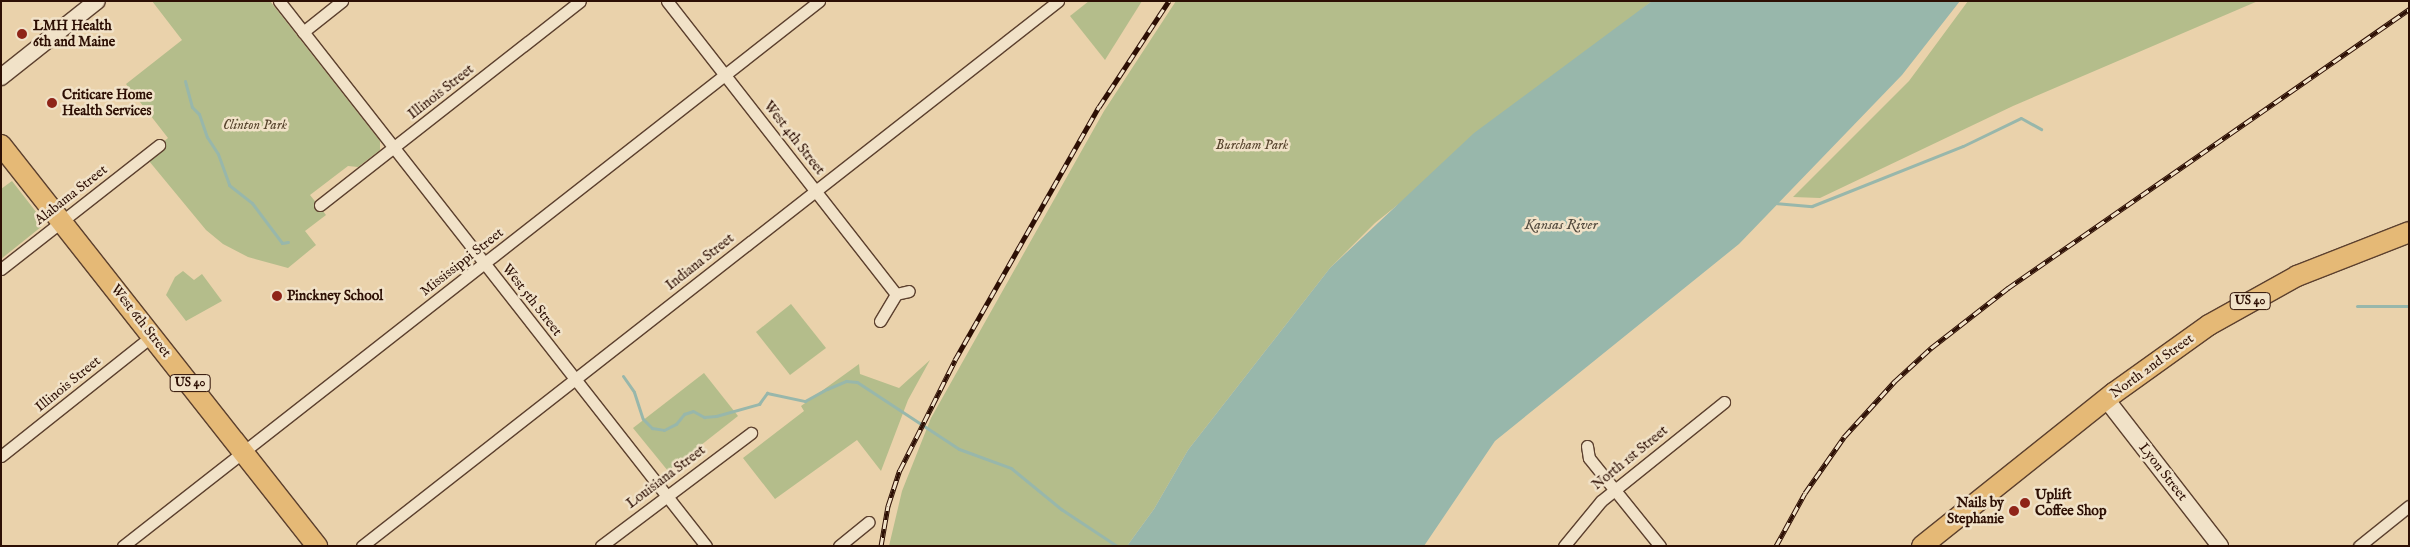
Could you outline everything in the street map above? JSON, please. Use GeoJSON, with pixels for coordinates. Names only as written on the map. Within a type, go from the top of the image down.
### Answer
{"type":"FeatureCollection","features":[{"type":"Feature","properties":{"kind":"highway","name":"West 6th Street"},"geometry":{"type":"LineString","coordinates":[[1,145],[63,221],[316,546]]}},
{"type":"Feature","properties":{"kind":"highway","name":"North 2nd Street"},"geometry":{"type":"LineString","coordinates":[[1922,546],[2106,399],[2190,337],[2271,289],[2335,259],[2409,232]]}},
{"type":"Feature","properties":{"kind":"street"},"geometry":{"type":"LineString","coordinates":[[1,77],[96,1]]}},
{"type":"Feature","properties":{"kind":"street","name":"West 5th Street"},"geometry":{"type":"LineString","coordinates":[[279,1],[706,546]]}},
{"type":"Feature","properties":{"kind":"street"},"geometry":{"type":"LineString","coordinates":[[303,32],[342,1]]}},
{"type":"Feature","properties":{"kind":"street","name":"Illinois Street"},"geometry":{"type":"LineString","coordinates":[[320,205],[580,1]]}},
{"type":"Feature","properties":{"kind":"street","name":"West 4th Street"},"geometry":{"type":"LineString","coordinates":[[667,1],[896,294]]}},
{"type":"Feature","properties":{"kind":"street","name":"Mississippi Street"},"geometry":{"type":"LineString","coordinates":[[123,546],[819,1]]}},
{"type":"Feature","properties":{"kind":"street","name":"Indiana Street"},"geometry":{"type":"LineString","coordinates":[[362,546],[1058,1]]}},
{"type":"Feature","properties":{"kind":"street","name":"Alabama Street"},"geometry":{"type":"LineString","coordinates":[[1,269],[159,146]]}},
{"type":"Feature","properties":{"kind":"street"},"geometry":{"type":"LineString","coordinates":[[880,321],[896,294],[909,290]]}},
{"type":"Feature","properties":{"kind":"street","name":"Illinois Street"},"geometry":{"type":"LineString","coordinates":[[1,456],[152,336]]}},
{"type":"Feature","properties":{"kind":"street","name":"Lyon Street"},"geometry":{"type":"LineString","coordinates":[[2106,399],[2220,546]]}},
{"type":"Feature","properties":{"kind":"street","name":"North 1st Street"},"geometry":{"type":"LineString","coordinates":[[1564,546],[1586,515],[1614,490],[1724,402]]}},
{"type":"Feature","properties":{"kind":"street","name":"Louisiana Street"},"geometry":{"type":"LineString","coordinates":[[601,546],[666,495],[751,433]]}},
{"type":"Feature","properties":{"kind":"street"},"geometry":{"type":"LineString","coordinates":[[1586,446],[1589,458],[1660,546]]}},
{"type":"Feature","properties":{"kind":"street"},"geometry":{"type":"LineString","coordinates":[[2365,544],[2409,506]]}},
{"type":"Feature","properties":{"kind":"street"},"geometry":{"type":"LineString","coordinates":[[839,546],[869,522]]}},
{"type":"Feature","properties":{"kind":"green space","name":"Clinton Park"},"geometry":{"type":"Polygon","coordinates":[[[152,1],[270,1],[380,141],[380,150],[358,167],[348,166],[310,195],[326,215],[305,231],[316,245],[288,268],[248,257],[223,244],[206,230],[149,161],[164,148],[161,144],[168,138],[126,84],[182,40],[152,1]]]}},
{"type":"Feature","properties":{"kind":"green space"},"geometry":{"type":"Polygon","coordinates":[[[1089,1],[1142,1],[1105,60],[1070,16],[1089,1]]]}},
{"type":"Feature","properties":{"kind":"green space","name":"Burcham Park"},"geometry":{"type":"Polygon","coordinates":[[[1176,1],[1652,1],[1375,223],[1330,268],[1188,450],[1154,509],[1127,546],[889,546],[902,491],[931,418],[1104,111],[1176,1]]]}},
{"type":"Feature","properties":{"kind":"green space"},"geometry":{"type":"Polygon","coordinates":[[[1968,1],[2258,1],[2013,106],[1820,198],[1793,197],[1909,81],[1968,1]]]}},
{"type":"Feature","properties":{"kind":"green space"},"geometry":{"type":"Polygon","coordinates":[[[12,181],[40,217],[41,227],[1,259],[1,189],[12,181]]]}},
{"type":"Feature","properties":{"kind":"green space"},"geometry":{"type":"Polygon","coordinates":[[[183,271],[194,280],[202,274],[222,301],[186,321],[166,295],[175,277],[183,271]]]}},
{"type":"Feature","properties":{"kind":"green space"},"geometry":{"type":"Polygon","coordinates":[[[791,304],[826,348],[790,375],[756,332],[791,304]]]}},
{"type":"Feature","properties":{"kind":"green space"},"geometry":{"type":"Polygon","coordinates":[[[930,360],[908,400],[881,471],[857,440],[775,499],[743,458],[804,411],[801,406],[859,364],[860,374],[899,388],[930,360]]]}},
{"type":"Feature","properties":{"kind":"green space"},"geometry":{"type":"Polygon","coordinates":[[[704,373],[738,416],[668,471],[633,428],[704,373]]]}},
{"type":"Feature","properties":{"kind":"water","name":"Kansas River"},"geometry":{"type":"Polygon","coordinates":[[[1652,1],[1960,1],[1902,75],[1739,244],[1495,441],[1424,546],[1127,546],[1154,509],[1188,450],[1330,268],[1474,133],[1652,1]]]}},
{"type":"Feature","properties":{"kind":"waterway"},"geometry":{"type":"LineString","coordinates":[[185,81],[192,107],[199,114],[207,137],[218,154],[229,185],[252,203],[282,243],[288,242]]}},
{"type":"Feature","properties":{"kind":"waterway"},"geometry":{"type":"LineString","coordinates":[[1775,203],[1812,206],[1963,146],[2021,118],[2041,129]]}},
{"type":"Feature","properties":{"kind":"waterway"},"geometry":{"type":"LineString","coordinates":[[2357,306],[2409,306]]}},
{"type":"Feature","properties":{"kind":"waterway"},"geometry":{"type":"LineString","coordinates":[[623,376],[634,392],[643,419],[652,428],[664,430],[676,424],[684,414],[693,411],[704,417],[716,416],[759,404],[767,393],[805,401],[846,381],[857,382],[959,449],[1011,468],[1061,509],[1117,546]]}},
{"type":"Feature","properties":{"kind":"railway"},"geometry":{"type":"LineString","coordinates":[[881,546],[888,506],[900,470],[955,360],[1099,107],[1169,1]]}},
{"type":"Feature","properties":{"kind":"railway"},"geometry":{"type":"LineString","coordinates":[[1776,546],[1805,493],[1844,437],[1895,381],[1931,348],[2008,288],[2409,9]]}},
{"type":"Feature","properties":{"kind":"place","name":"LMH Health 6th and Maine"},"geometry":{"type":"Point","coordinates":[22,34]}},
{"type":"Feature","properties":{"kind":"place","name":"Criticare Home Health Services"},"geometry":{"type":"Point","coordinates":[52,103]}},
{"type":"Feature","properties":{"kind":"place","name":"Pinckney School"},"geometry":{"type":"Point","coordinates":[277,296]}},
{"type":"Feature","properties":{"kind":"place","name":"Uplift Coffee Shop"},"geometry":{"type":"Point","coordinates":[2025,503]}},
{"type":"Feature","properties":{"kind":"place","name":"Nails by Stephanie"},"geometry":{"type":"Point","coordinates":[2014,511]}}]}
